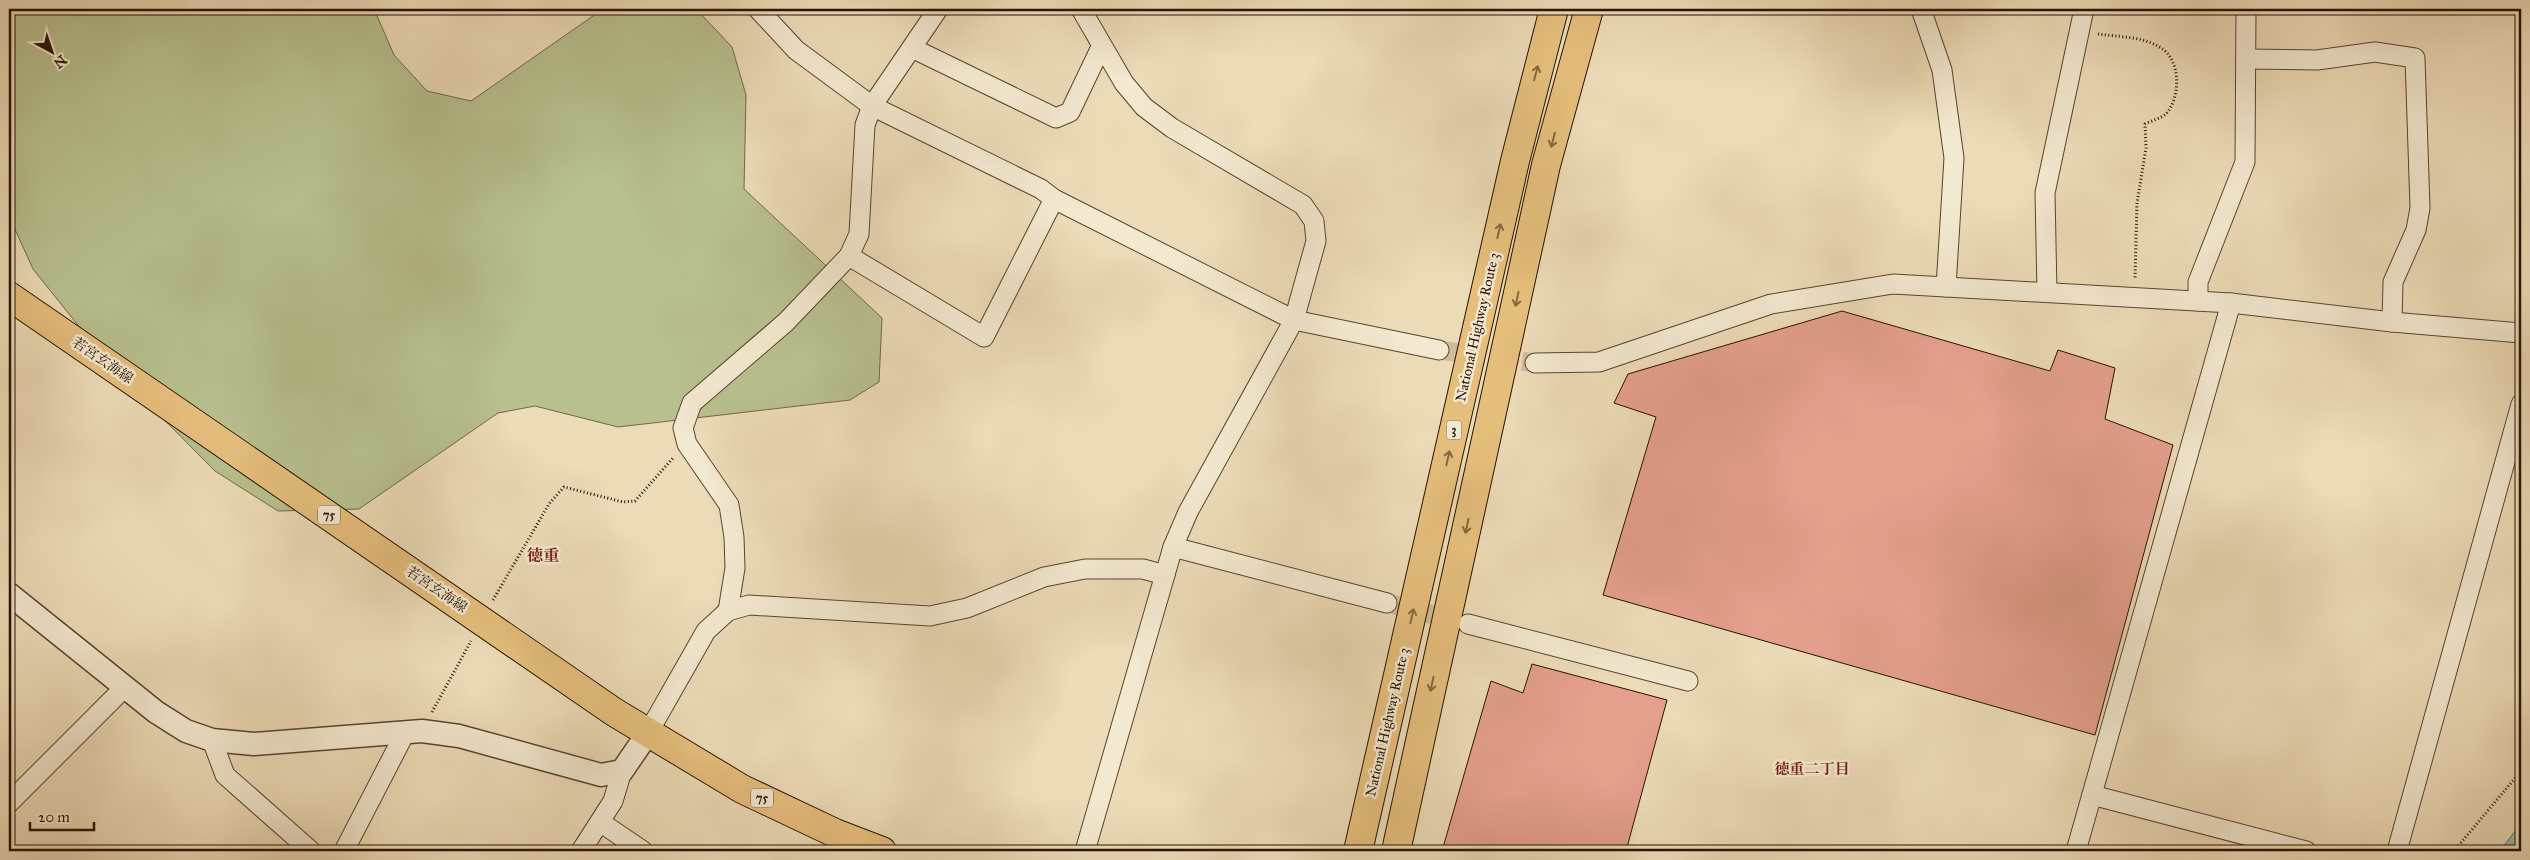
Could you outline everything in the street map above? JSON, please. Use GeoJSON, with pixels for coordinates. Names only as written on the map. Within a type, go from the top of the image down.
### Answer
{"type":"FeatureCollection","features":[{"type":"Feature","properties":{"kind":"main road","name":"National Highway Route 3"},"geometry":{"type":"LineString","coordinates":[[1358,851],[1517,152],[1554,9]]}},
{"type":"Feature","properties":{"kind":"main road"},"geometry":{"type":"LineString","coordinates":[[1396,851],[1546,165],[1589,9]]}},
{"type":"Feature","properties":{"kind":"main road","name":"若宮玄海線"},"geometry":{"type":"LineString","coordinates":[[9,296],[614,712],[742,789],[835,833],[882,851]]}},
{"type":"Feature","properties":{"kind":"street"},"geometry":{"type":"LineString","coordinates":[[758,9],[796,50],[872,106],[1041,189],[1054,199],[1294,320],[1439,350]]}},
{"type":"Feature","properties":{"kind":"street"},"geometry":{"type":"LineString","coordinates":[[728,611],[736,568],[729,505],[688,444],[683,428],[692,403],[786,322],[850,256],[859,234],[865,125],[872,106],[938,9]]}},
{"type":"Feature","properties":{"kind":"street"},"geometry":{"type":"LineString","coordinates":[[1081,9],[1101,47],[1124,83],[1144,107],[1172,128],[1303,206],[1314,221],[1316,242],[1294,320],[1188,512],[1173,547],[1085,851]]}},
{"type":"Feature","properties":{"kind":"street"},"geometry":{"type":"LineString","coordinates":[[1921,9],[1942,70],[1954,158],[1946,287]]}},
{"type":"Feature","properties":{"kind":"street"},"geometry":{"type":"LineString","coordinates":[[2046,292],[2045,192],[2084,9]]}},
{"type":"Feature","properties":{"kind":"street"},"geometry":{"type":"LineString","coordinates":[[2198,301],[2198,282],[2245,162],[2246,9]]}},
{"type":"Feature","properties":{"kind":"street"},"geometry":{"type":"LineString","coordinates":[[912,48],[1056,118],[1070,112],[1101,47]]}},
{"type":"Feature","properties":{"kind":"street"},"geometry":{"type":"LineString","coordinates":[[2246,58],[2318,60],[2375,52],[2415,58],[2420,208],[2416,230],[2393,282],[2392,322]]}},
{"type":"Feature","properties":{"kind":"street"},"geometry":{"type":"LineString","coordinates":[[850,256],[984,337],[1054,199]]}},
{"type":"Feature","properties":{"kind":"street"},"geometry":{"type":"LineString","coordinates":[[1536,363],[1599,362],[1771,304],[1893,284],[2231,303],[2392,322],[2521,333]]}},
{"type":"Feature","properties":{"kind":"street"},"geometry":{"type":"LineString","coordinates":[[2076,851],[2231,303]]}},
{"type":"Feature","properties":{"kind":"street"},"geometry":{"type":"LineString","coordinates":[[2397,851],[2521,404]]}},
{"type":"Feature","properties":{"kind":"street"},"geometry":{"type":"LineString","coordinates":[[1173,547],[1387,603]]}},
{"type":"Feature","properties":{"kind":"street"},"geometry":{"type":"LineString","coordinates":[[581,851],[613,801],[622,771],[648,733],[706,631],[728,611],[748,605],[930,616],[967,608],[1044,577],[1084,569],[1143,569],[1164,575]]}},
{"type":"Feature","properties":{"kind":"street"},"geometry":{"type":"LineString","coordinates":[[9,594],[124,688],[186,731],[212,740],[254,744],[414,731],[459,736],[601,775],[622,771]]}},
{"type":"Feature","properties":{"kind":"street"},"geometry":{"type":"LineString","coordinates":[[1468,624],[1688,681]]}},
{"type":"Feature","properties":{"kind":"street"},"geometry":{"type":"LineString","coordinates":[[9,804],[124,688]]}},
{"type":"Feature","properties":{"kind":"street"},"geometry":{"type":"LineString","coordinates":[[344,851],[414,731]]}},
{"type":"Feature","properties":{"kind":"street"},"geometry":{"type":"LineString","coordinates":[[212,740],[226,775],[311,851]]}},
{"type":"Feature","properties":{"kind":"street"},"geometry":{"type":"LineString","coordinates":[[2092,795],[2306,851]]}},
{"type":"Feature","properties":{"kind":"street"},"geometry":{"type":"LineString","coordinates":[[600,822],[644,851]]}},
{"type":"Feature","properties":{"kind":"path"},"geometry":{"type":"LineString","coordinates":[[2079,32],[2144,40],[2162,48],[2172,57],[2177,75],[2174,97],[2165,114],[2145,124],[2146,148],[2136,203],[2135,297]]}},
{"type":"Feature","properties":{"kind":"path"},"geometry":{"type":"LineString","coordinates":[[414,731],[550,504],[564,487],[623,502],[635,501],[644,494],[665,466],[688,444]]}},
{"type":"Feature","properties":{"kind":"path"},"geometry":{"type":"LineString","coordinates":[[2454,851],[2521,771]]}},
{"type":"Feature","properties":{"kind":"green space"},"geometry":{"type":"Polygon","coordinates":[[[9,9],[374,9],[394,55],[427,91],[471,101],[603,9],[696,9],[732,47],[746,95],[744,189],[882,318],[879,382],[850,400],[618,427],[535,406],[498,413],[359,509],[278,511],[215,471],[109,364],[33,269],[9,216],[9,9]]]}},
{"type":"Feature","properties":{"kind":"water"},"geometry":{"type":"Polygon","coordinates":[[[2521,823],[2521,851],[2500,851],[2521,823]]]}},
{"type":"Feature","properties":{"kind":"building"},"geometry":{"type":"Polygon","coordinates":[[[1842,311],[2050,371],[2058,350],[2115,368],[2105,419],[2173,445],[2095,735],[1603,595],[1656,417],[1614,403],[1628,374],[1842,311]]]}},
{"type":"Feature","properties":{"kind":"building"},"geometry":{"type":"Polygon","coordinates":[[[1532,664],[1667,700],[1626,851],[1442,851],[1491,681],[1523,693],[1532,664]]]}},
{"type":"Feature","properties":{"kind":"tunnel"},"geometry":{"type":"LineString","coordinates":[[1439,350],[1535,363]]}},
{"type":"Feature","properties":{"kind":"tunnel"},"geometry":{"type":"LineString","coordinates":[[1387,603],[1458,621]]}},
{"type":"Feature","properties":{"kind":"district","name":"徳重"},"geometry":{"type":"Point","coordinates":[543,555]}},
{"type":"Feature","properties":{"kind":"district","name":"徳重二丁目"},"geometry":{"type":"Point","coordinates":[1812,769]}}]}
